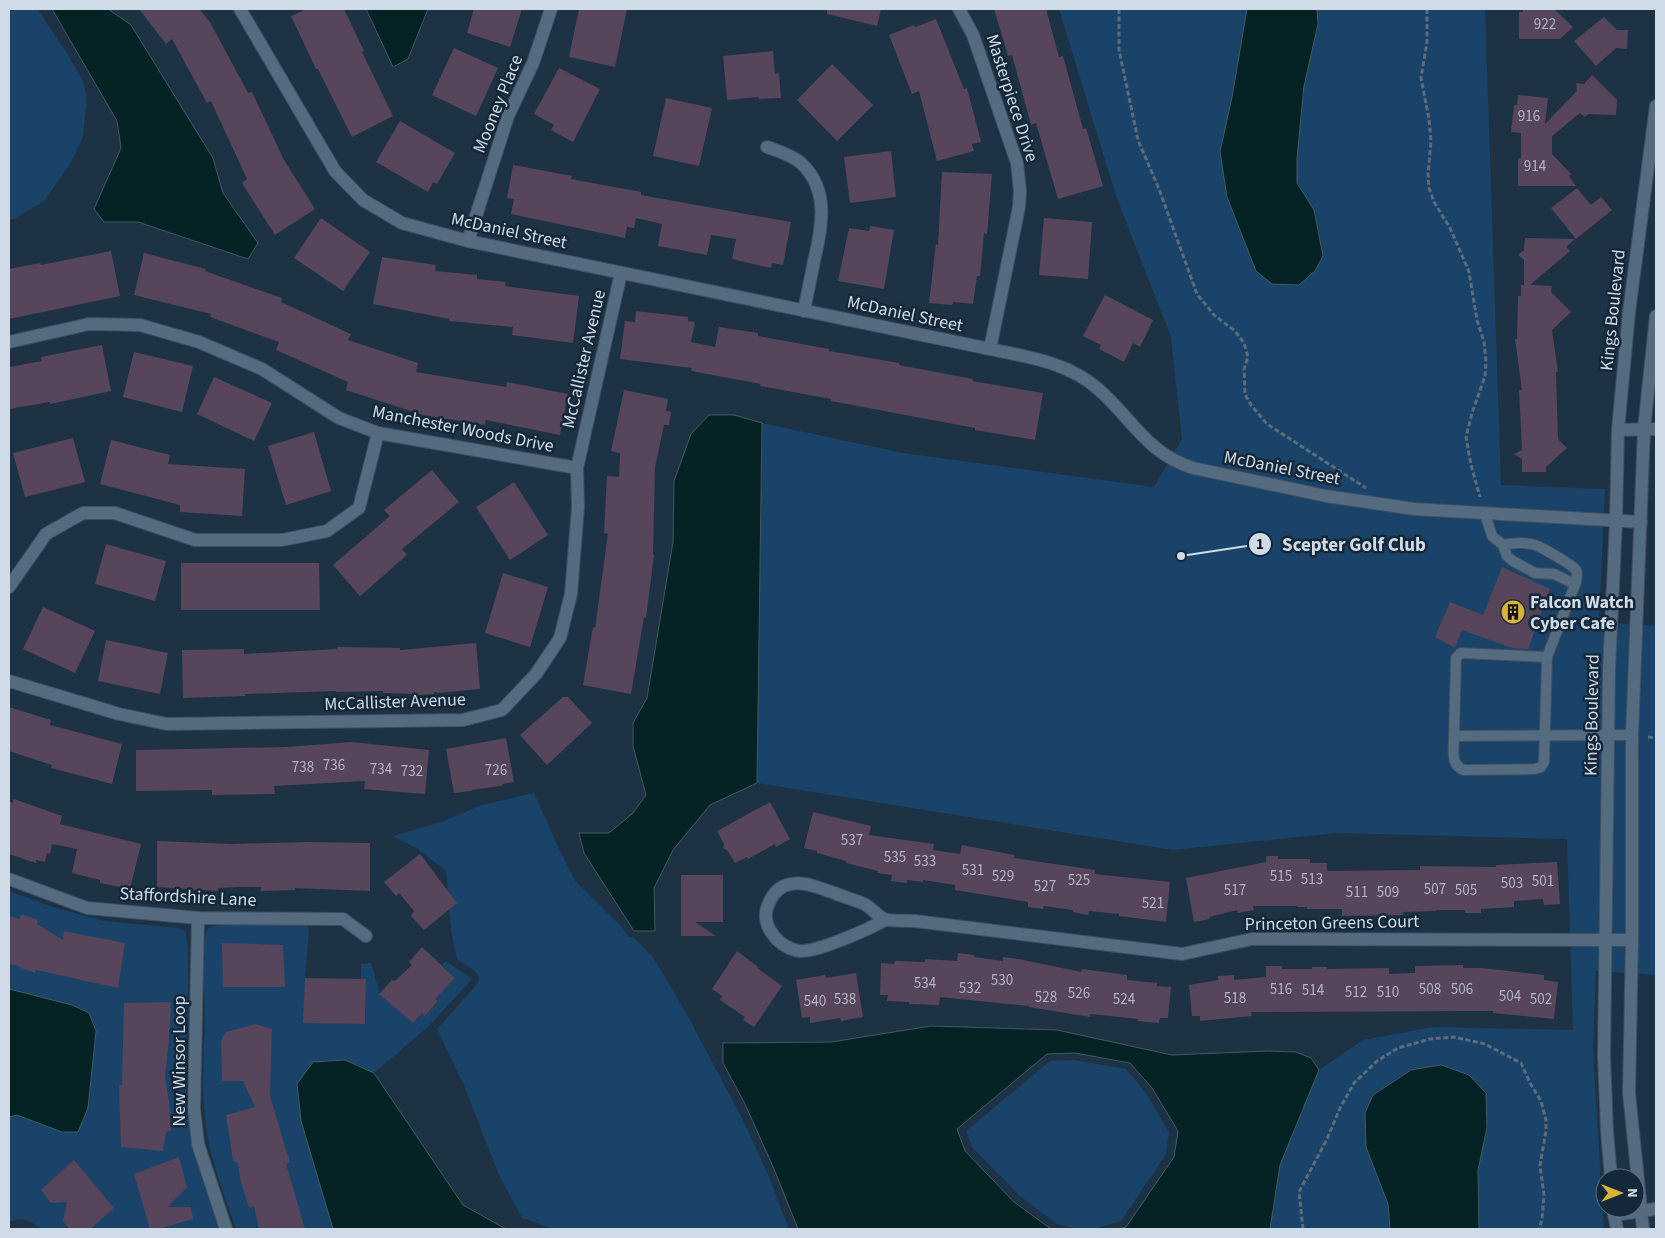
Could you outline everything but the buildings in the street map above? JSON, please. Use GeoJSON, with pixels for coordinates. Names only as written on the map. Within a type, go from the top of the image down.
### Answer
{"type":"FeatureCollection","features":[{"type":"Feature","properties":{"kind":"street","name":"McDaniel Street"},"geometry":{"type":"LineString","coordinates":[[240,9],[335,171],[363,200],[402,223],[468,241],[1056,364],[1086,379],[1107,397],[1148,443],[1181,464],[1212,472],[1326,496],[1414,509],[1641,522]]}},
{"type":"Feature","properties":{"kind":"street","name":"Mooney Place"},"geometry":{"type":"LineString","coordinates":[[468,241],[508,116],[533,63],[551,9]]}},
{"type":"Feature","properties":{"kind":"street","name":"Masterpiece Drive"},"geometry":{"type":"LineString","coordinates":[[959,9],[973,36],[1017,163],[1019,176],[1019,207],[990,349]]}},
{"type":"Feature","properties":{"kind":"street","name":"Kings Boulevard"},"geometry":{"type":"LineString","coordinates":[[1610,1168],[1604,1056],[1609,670],[1618,430],[1629,312],[1656,106]]}},
{"type":"Feature","properties":{"kind":"street"},"geometry":{"type":"LineString","coordinates":[[767,147],[800,162],[815,181],[820,197],[822,213],[821,230],[804,311]]}},
{"type":"Feature","properties":{"kind":"street","name":"McCallister Avenue"},"geometry":{"type":"LineString","coordinates":[[9,682],[119,714],[167,724],[463,720],[502,710],[536,674],[560,638],[571,594],[578,506],[576,468],[621,273]]}},
{"type":"Feature","properties":{"kind":"street"},"geometry":{"type":"LineString","coordinates":[[1636,1168],[1630,1093],[1632,735],[1641,522],[1650,429],[1656,316]]}},
{"type":"Feature","properties":{"kind":"street","name":"Manchester Woods Drive"},"geometry":{"type":"LineString","coordinates":[[9,342],[89,324],[140,325],[199,342],[262,369],[339,418],[378,433],[576,468]]}},
{"type":"Feature","properties":{"kind":"street"},"geometry":{"type":"LineString","coordinates":[[1618,430],[1650,429]]}},
{"type":"Feature","properties":{"kind":"street"},"geometry":{"type":"LineString","coordinates":[[9,587],[46,534],[82,513],[115,513],[195,540],[282,540],[327,531],[359,508],[378,433]]}},
{"type":"Feature","properties":{"kind":"street","name":"Staffordshire Lane"},"geometry":{"type":"LineString","coordinates":[[9,879],[87,908],[198,918],[343,919],[366,936]]}},
{"type":"Feature","properties":{"kind":"street","name":"Princeton Greens Court"},"geometry":{"type":"LineString","coordinates":[[886,920],[866,905],[810,884],[793,883],[780,888],[770,899],[766,912],[767,925],[774,936],[784,946],[799,951],[814,949],[857,934],[886,920],[915,920],[1182,954],[1252,939],[1632,940]]}},
{"type":"Feature","properties":{"kind":"street","name":"New Winsor Loop"},"geometry":{"type":"LineString","coordinates":[[198,918],[194,1109],[198,1144],[226,1229]]}},
{"type":"Feature","properties":{"kind":"lane"},"geometry":{"type":"LineString","coordinates":[[1485,514],[1492,536],[1503,545],[1507,556],[1513,561],[1535,573],[1554,574],[1575,584]]}},
{"type":"Feature","properties":{"kind":"lane"},"geometry":{"type":"LineString","coordinates":[[1503,545],[1511,543],[1534,545],[1575,569],[1578,575],[1547,657],[1544,762],[1541,767],[1535,770],[1464,770],[1455,764],[1453,758],[1456,658],[1461,653],[1547,657]]}},
{"type":"Feature","properties":{"kind":"lane"},"geometry":{"type":"LineString","coordinates":[[1454,736],[1632,735]]}},
{"type":"Feature","properties":{"kind":"path"},"geometry":{"type":"LineString","coordinates":[[1119,9],[1119,50],[1138,140],[1159,189],[1197,294],[1209,310],[1235,330],[1244,344],[1248,357],[1244,369],[1245,394],[1251,405],[1268,424],[1369,490]]}},
{"type":"Feature","properties":{"kind":"path"},"geometry":{"type":"LineString","coordinates":[[1427,9],[1427,42],[1421,78],[1431,140],[1428,175],[1429,188],[1434,202],[1450,228],[1466,266],[1477,320],[1484,342],[1485,376],[1466,437],[1480,497]]}},
{"type":"Feature","properties":{"kind":"path"},"geometry":{"type":"LineString","coordinates":[[1648,737],[1656,738]]}},
{"type":"Feature","properties":{"kind":"path"},"geometry":{"type":"LineString","coordinates":[[1303,1229],[1299,1192],[1328,1139],[1340,1108],[1354,1083],[1377,1060],[1398,1048],[1430,1038],[1454,1037],[1485,1044],[1521,1063],[1541,1101],[1546,1120],[1546,1131],[1540,1165],[1544,1196],[1542,1220],[1539,1229]]}},
{"type":"Feature","properties":{"kind":"shaded area"},"geometry":{"type":"Polygon","coordinates":[[[9,9],[38,9],[83,81],[87,98],[83,137],[70,164],[44,201],[14,219],[9,219],[9,9]]]}},
{"type":"Feature","properties":{"kind":"shaded area"},"geometry":{"type":"Polygon","coordinates":[[[52,9],[108,9],[131,25],[213,158],[223,193],[258,243],[248,259],[138,222],[104,222],[94,209],[121,148],[117,121],[52,9]]]}},
{"type":"Feature","properties":{"kind":"shaded area"},"geometry":{"type":"Polygon","coordinates":[[[366,9],[428,9],[408,59],[393,67],[366,9]]]}},
{"type":"Feature","properties":{"kind":"shaded area"},"geometry":{"type":"Polygon","coordinates":[[[1059,9],[1485,9],[1501,485],[1605,489],[1599,622],[1656,626],[1656,975],[1596,971],[1593,1050],[1600,1168],[1595,1168],[1595,1218],[1603,1218],[1604,1229],[1270,1229],[1280,1165],[1319,1070],[1363,1040],[1432,1027],[1573,1030],[1567,839],[1337,833],[1173,850],[757,783],[762,423],[903,453],[1154,487],[1182,439],[1171,337],[1116,196],[1059,9]]]}},
{"type":"Feature","properties":{"kind":"shaded area"},"geometry":{"type":"Polygon","coordinates":[[[1247,9],[1317,9],[1318,24],[1304,86],[1297,159],[1297,183],[1314,210],[1323,256],[1315,271],[1299,285],[1272,284],[1256,271],[1227,197],[1220,152],[1232,97],[1247,9]]]}},
{"type":"Feature","properties":{"kind":"shaded area"},"geometry":{"type":"Polygon","coordinates":[[[709,415],[734,415],[762,423],[757,783],[710,805],[673,850],[654,888],[655,931],[634,931],[584,853],[579,833],[609,833],[633,813],[646,795],[633,746],[633,723],[647,698],[673,542],[674,481],[691,434],[709,415]]]}},
{"type":"Feature","properties":{"kind":"shaded area"},"geometry":{"type":"Polygon","coordinates":[[[534,793],[575,881],[621,926],[629,937],[634,938],[653,957],[685,1011],[743,1120],[767,1172],[789,1229],[554,1229],[522,1218],[498,1173],[465,1088],[437,1029],[478,983],[479,979],[476,972],[457,959],[451,930],[446,871],[418,849],[393,836],[441,822],[482,805],[534,793]]]}},
{"type":"Feature","properties":{"kind":"shaded area"},"geometry":{"type":"Polygon","coordinates":[[[9,891],[53,907],[104,921],[179,928],[185,931],[188,956],[187,1111],[196,1156],[219,1229],[41,1229],[33,1223],[22,1219],[9,1222],[9,891]]]}},
{"type":"Feature","properties":{"kind":"shaded area"},"geometry":{"type":"Polygon","coordinates":[[[306,924],[309,930],[305,978],[365,1024],[366,980],[361,979],[361,964],[371,963],[380,994],[413,1023],[422,1013],[425,1016],[438,1001],[435,999],[455,978],[442,965],[446,961],[472,979],[429,1026],[374,1073],[345,1060],[301,1121],[333,1229],[236,1229],[213,1161],[205,1119],[203,965],[205,937],[208,928],[218,925],[306,924]]]}},
{"type":"Feature","properties":{"kind":"shaded area"},"geometry":{"type":"Polygon","coordinates":[[[9,989],[72,1005],[89,1013],[96,1031],[88,1108],[78,1132],[62,1132],[17,1115],[9,1117],[9,989]]]}},
{"type":"Feature","properties":{"kind":"shaded area"},"geometry":{"type":"Polygon","coordinates":[[[931,1026],[1057,1030],[1172,1055],[1268,1051],[1296,1052],[1311,1058],[1319,1070],[1280,1165],[1270,1229],[1118,1229],[1126,1227],[1174,1157],[1178,1131],[1152,1088],[1130,1063],[1075,1053],[1047,1054],[957,1129],[965,1151],[1014,1202],[1051,1229],[798,1229],[745,1104],[723,1063],[723,1043],[831,1042],[931,1026]]]}},
{"type":"Feature","properties":{"kind":"shaded area"},"geometry":{"type":"Polygon","coordinates":[[[345,1060],[374,1073],[463,1205],[506,1229],[333,1229],[301,1121],[297,1084],[313,1062],[345,1060]]]}},
{"type":"Feature","properties":{"kind":"shaded area"},"geometry":{"type":"Polygon","coordinates":[[[1074,1060],[1126,1069],[1145,1092],[1169,1132],[1166,1154],[1121,1221],[1094,1229],[1077,1229],[1057,1224],[1020,1196],[972,1147],[966,1131],[1050,1061],[1074,1060]]]}},
{"type":"Feature","properties":{"kind":"shaded area"},"geometry":{"type":"Polygon","coordinates":[[[1441,1065],[1469,1075],[1486,1093],[1487,1128],[1478,1170],[1479,1229],[1390,1229],[1388,1204],[1366,1147],[1365,1113],[1373,1095],[1411,1070],[1441,1065]]]}},
{"type":"Feature","properties":{"kind":"place","name":"Scepter Golf Club"},"geometry":{"type":"Point","coordinates":[1181,556]}},
{"type":"Feature","properties":{"kind":"place","name":"Falcon Watch Cyber Cafe"},"geometry":{"type":"Point","coordinates":[1513,612]}}]}
